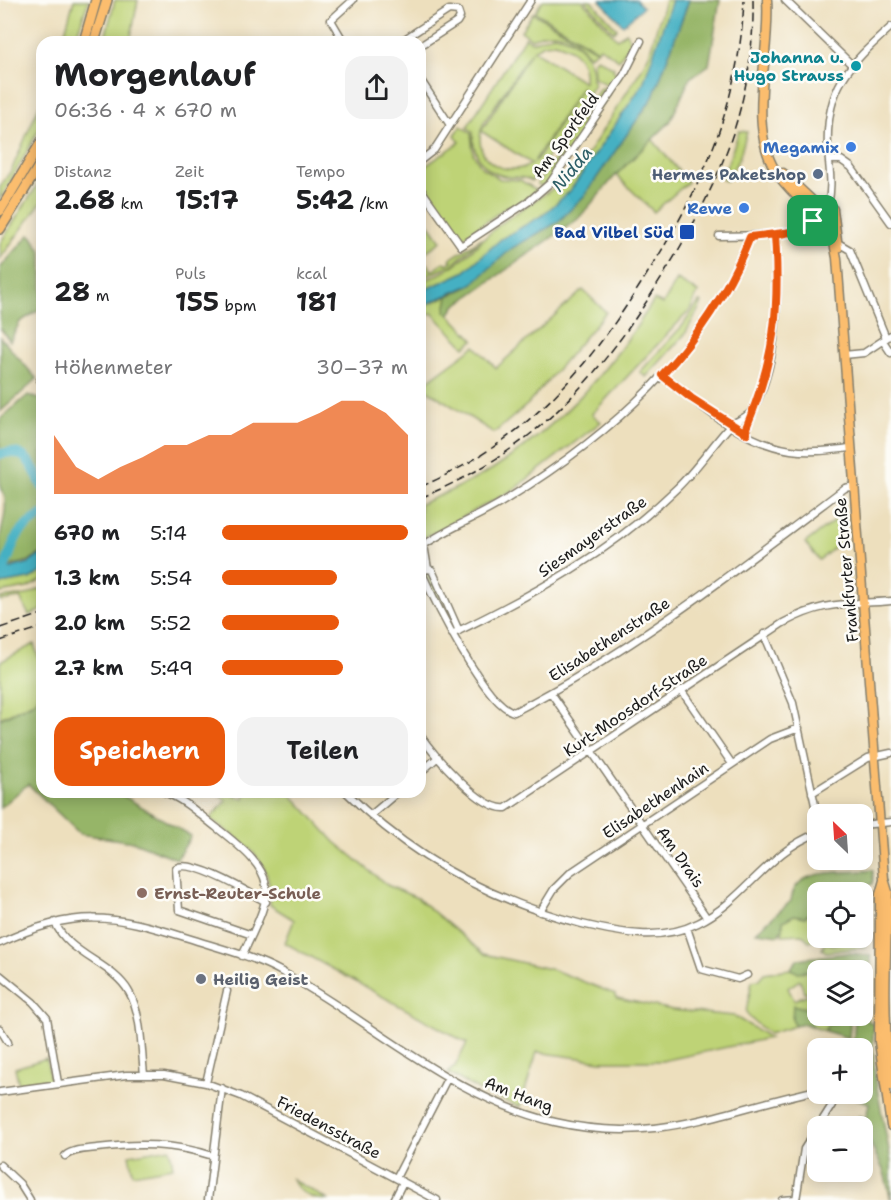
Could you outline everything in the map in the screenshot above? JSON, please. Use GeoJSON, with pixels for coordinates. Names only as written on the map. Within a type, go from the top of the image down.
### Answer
{"type":"FeatureCollection","features":[{"type":"Feature","properties":{"kind":"highway"},"geometry":{"type":"LineString","coordinates":[[86,36],[96,0]]}},
{"type":"Feature","properties":{"kind":"highway"},"geometry":{"type":"LineString","coordinates":[[96,36],[106,0]]}},
{"type":"Feature","properties":{"kind":"highway"},"geometry":{"type":"LineString","coordinates":[[0,212],[36,151]]}},
{"type":"Feature","properties":{"kind":"highway"},"geometry":{"type":"LineString","coordinates":[[0,229],[36,171]]}},
{"type":"Feature","properties":{"kind":"main road"},"geometry":{"type":"LineString","coordinates":[[767,0],[761,126],[764,143],[770,160],[817,218],[833,221]]}},
{"type":"Feature","properties":{"kind":"main road"},"geometry":{"type":"LineString","coordinates":[[817,218],[828,204]]}},
{"type":"Feature","properties":{"kind":"main road","name":"Frankfurter Straße"},"geometry":{"type":"LineString","coordinates":[[828,204],[834,211],[833,221],[838,243],[837,258]]}},
{"type":"Feature","properties":{"kind":"main road","name":"Frankfurter Straße"},"geometry":{"type":"LineString","coordinates":[[817,218],[834,243],[837,258],[876,754],[886,823],[884,879],[880,894],[879,1042],[891,1126]]}},
{"type":"Feature","properties":{"kind":"main road","name":"Frankfurter Straße"},"geometry":{"type":"LineString","coordinates":[[884,879],[888,892],[885,1040],[891,1085]]}},
{"type":"Feature","properties":{"kind":"street"},"geometry":{"type":"LineString","coordinates":[[340,36],[331,20],[353,0]]}},
{"type":"Feature","properties":{"kind":"street"},"geometry":{"type":"LineString","coordinates":[[426,156],[434,150],[531,0]]}},
{"type":"Feature","properties":{"kind":"street"},"geometry":{"type":"LineString","coordinates":[[785,0],[852,64]]}},
{"type":"Feature","properties":{"kind":"street"},"geometry":{"type":"LineString","coordinates":[[409,36],[449,10],[458,11],[460,16],[457,22],[426,42]]}},
{"type":"Feature","properties":{"kind":"street","name":"Frankfurter Straße"},"geometry":{"type":"LineString","coordinates":[[828,204],[831,183],[829,108],[838,85],[852,64],[891,27]]}},
{"type":"Feature","properties":{"kind":"street","name":"Am Sportfeld"},"geometry":{"type":"LineString","coordinates":[[426,196],[461,246],[488,230],[540,192],[553,179],[624,75],[641,41]]}},
{"type":"Feature","properties":{"kind":"street"},"geometry":{"type":"LineString","coordinates":[[426,88],[450,125]]}},
{"type":"Feature","properties":{"kind":"street"},"geometry":{"type":"LineString","coordinates":[[829,160],[841,160],[851,167],[891,223]]}},
{"type":"Feature","properties":{"kind":"street"},"geometry":{"type":"LineString","coordinates":[[719,236],[750,237],[792,232],[817,218]]}},
{"type":"Feature","properties":{"kind":"street"},"geometry":{"type":"LineString","coordinates":[[747,434],[746,428],[768,370],[775,335],[775,235]]}},
{"type":"Feature","properties":{"kind":"street"},"geometry":{"type":"LineString","coordinates":[[426,545],[507,500],[555,467],[613,422],[662,375],[694,339],[719,304],[750,237]]}},
{"type":"Feature","properties":{"kind":"street"},"geometry":{"type":"LineString","coordinates":[[838,243],[849,250],[891,353]]}},
{"type":"Feature","properties":{"kind":"street"},"geometry":{"type":"LineString","coordinates":[[844,355],[864,353],[886,338]]}},
{"type":"Feature","properties":{"kind":"street"},"geometry":{"type":"LineString","coordinates":[[662,375],[731,426],[747,434],[790,450],[851,448]]}},
{"type":"Feature","properties":{"kind":"street","name":"Siesmayerstraße"},"geometry":{"type":"LineString","coordinates":[[456,632],[546,586],[631,528],[688,478],[731,426],[753,411]]}},
{"type":"Feature","properties":{"kind":"street","name":"Elisabethenstraße"},"geometry":{"type":"LineString","coordinates":[[426,577],[482,678],[510,711],[514,712],[551,693],[650,629],[747,562],[845,488],[855,486]]}},
{"type":"Feature","properties":{"kind":"street","name":"Elisabethenstraße"},"geometry":{"type":"LineString","coordinates":[[426,571],[432,570],[456,632]]}},
{"type":"Feature","properties":{"kind":"street","name":"Kurt-Moosdorf-Straße"},"geometry":{"type":"LineString","coordinates":[[426,742],[471,790],[491,806],[500,809],[509,807],[764,634],[809,610],[844,602],[891,601]]}},
{"type":"Feature","properties":{"kind":"street"},"geometry":{"type":"LineString","coordinates":[[764,634],[785,680],[799,728],[815,804]]}},
{"type":"Feature","properties":{"kind":"street"},"geometry":{"type":"LineString","coordinates":[[681,690],[732,764]]}},
{"type":"Feature","properties":{"kind":"street","name":"Am Drais"},"geometry":{"type":"LineString","coordinates":[[551,693],[707,918]]}},
{"type":"Feature","properties":{"kind":"street","name":"Elisabethenhain"},"geometry":{"type":"LineString","coordinates":[[540,912],[564,877],[773,737],[799,728]]}},
{"type":"Feature","properties":{"kind":"street"},"geometry":{"type":"LineString","coordinates":[[812,793],[876,754],[891,753]]}},
{"type":"Feature","properties":{"kind":"street"},"geometry":{"type":"LineString","coordinates":[[426,768],[438,757]]}},
{"type":"Feature","properties":{"kind":"street"},"geometry":{"type":"LineString","coordinates":[[177,798],[187,803],[254,858],[265,881],[266,902],[242,956]]}},
{"type":"Feature","properties":{"kind":"street"},"geometry":{"type":"LineString","coordinates":[[353,798],[408,845],[464,880],[540,912],[628,933],[664,934],[687,928],[707,918],[780,854],[807,839]]}},
{"type":"Feature","properties":{"kind":"street"},"geometry":{"type":"LineString","coordinates":[[371,815],[391,798]]}},
{"type":"Feature","properties":{"kind":"street"},"geometry":{"type":"LineString","coordinates":[[252,935],[179,909],[176,868],[185,866],[224,879],[266,902]]}},
{"type":"Feature","properties":{"kind":"street","name":"Am Hang"},"geometry":{"type":"LineString","coordinates":[[0,943],[55,922],[96,917],[129,920],[242,956],[284,973],[448,1077],[499,1104],[531,1116],[566,1125],[621,1130],[684,1125],[807,1093]]}},
{"type":"Feature","properties":{"kind":"street"},"geometry":{"type":"LineString","coordinates":[[55,922],[61,934],[118,978],[130,992],[136,1012],[144,1074]]}},
{"type":"Feature","properties":{"kind":"street"},"geometry":{"type":"LineString","coordinates":[[687,928],[701,969],[738,979],[747,975]]}},
{"type":"Feature","properties":{"kind":"street"},"geometry":{"type":"LineString","coordinates":[[0,975],[33,1002],[47,1018],[58,1083]]}},
{"type":"Feature","properties":{"kind":"street"},"geometry":{"type":"LineString","coordinates":[[206,1083],[227,991]]}},
{"type":"Feature","properties":{"kind":"street"},"geometry":{"type":"LineString","coordinates":[[0,1029],[8,1042]]}},
{"type":"Feature","properties":{"kind":"street","name":"Friedensstraße"},"geometry":{"type":"LineString","coordinates":[[0,1092],[144,1074],[206,1083],[222,1088],[437,1200]]}},
{"type":"Feature","properties":{"kind":"street"},"geometry":{"type":"LineString","coordinates":[[396,1178],[448,1077]]}},
{"type":"Feature","properties":{"kind":"street"},"geometry":{"type":"LineString","coordinates":[[208,1200],[222,1088]]}},
{"type":"Feature","properties":{"kind":"street"},"geometry":{"type":"LineString","coordinates":[[782,1200],[796,1200],[804,1149],[832,1104]]}},
{"type":"Feature","properties":{"kind":"street"},"geometry":{"type":"LineString","coordinates":[[65,1156],[70,1152],[155,1143],[183,1147],[213,1156]]}},
{"type":"Feature","properties":{"kind":"street"},"geometry":{"type":"LineString","coordinates":[[0,1165],[20,1184],[30,1200]]}},
{"type":"Feature","properties":{"kind":"street"},"geometry":{"type":"LineString","coordinates":[[394,1200],[403,1182]]}},
{"type":"Feature","properties":{"kind":"green space"},"geometry":{"type":"Polygon","coordinates":[[[74,0],[89,0],[76,36],[64,36],[74,0]]]}},
{"type":"Feature","properties":{"kind":"green space"},"geometry":{"type":"Polygon","coordinates":[[[115,0],[138,0],[131,36],[106,36],[115,0]]]}},
{"type":"Feature","properties":{"kind":"green space"},"geometry":{"type":"Polygon","coordinates":[[[543,0],[582,0],[617,39],[626,32],[631,42],[619,60],[600,47],[598,50],[535,12],[543,0]]]}},
{"type":"Feature","properties":{"kind":"green space"},"geometry":{"type":"Polygon","coordinates":[[[585,0],[591,0],[617,29],[614,32],[585,0]]]}},
{"type":"Feature","properties":{"kind":"green space"},"geometry":{"type":"Polygon","coordinates":[[[665,0],[672,0],[643,84],[570,191],[543,215],[501,239],[464,272],[426,289],[426,280],[452,267],[502,223],[570,176],[580,166],[649,54],[665,0]]]}},
{"type":"Feature","properties":{"kind":"green space"},"geometry":{"type":"Polygon","coordinates":[[[689,0],[720,0],[709,65],[690,78],[670,122],[616,175],[578,219],[455,306],[449,315],[445,311],[448,296],[466,288],[512,248],[558,222],[584,196],[653,97],[689,0]]]}},
{"type":"Feature","properties":{"kind":"green space"},"geometry":{"type":"Polygon","coordinates":[[[533,13],[597,51],[589,56],[571,38],[556,33],[540,35],[532,39],[521,31],[533,13]]]}},
{"type":"Feature","properties":{"kind":"green space"},"geometry":{"type":"Polygon","coordinates":[[[553,35],[576,44],[582,49],[590,63],[592,80],[595,83],[532,181],[496,174],[484,166],[474,147],[473,132],[467,127],[525,37],[532,42],[553,35]],[[555,43],[544,44],[533,50],[584,82],[581,62],[573,52],[555,43]],[[531,52],[484,122],[481,130],[531,52]],[[582,86],[535,160],[540,156],[582,86]],[[481,131],[480,142],[487,159],[503,168],[522,168],[532,164],[481,131]]]}},
{"type":"Feature","properties":{"kind":"green space"},"geometry":{"type":"Polygon","coordinates":[[[597,58],[614,68],[613,70],[620,77],[617,82],[612,82],[609,86],[594,77],[593,61],[597,58]]]}},
{"type":"Feature","properties":{"kind":"green space"},"geometry":{"type":"Polygon","coordinates":[[[600,88],[605,88],[609,94],[547,183],[541,186],[537,184],[558,154],[562,156],[565,152],[562,149],[600,88]]]}},
{"type":"Feature","properties":{"kind":"green space"},"geometry":{"type":"Polygon","coordinates":[[[36,113],[36,135],[0,200],[0,187],[12,169],[36,113]]]}},
{"type":"Feature","properties":{"kind":"green space"},"geometry":{"type":"Polygon","coordinates":[[[461,126],[471,133],[473,153],[482,168],[500,179],[520,180],[537,190],[513,209],[508,206],[462,239],[426,188],[426,166],[460,142],[455,135],[461,126]]]}},
{"type":"Feature","properties":{"kind":"green space"},"geometry":{"type":"Polygon","coordinates":[[[739,131],[747,132],[739,159],[726,181],[722,179],[739,131]]]}},
{"type":"Feature","properties":{"kind":"green space"},"geometry":{"type":"Polygon","coordinates":[[[652,139],[688,182],[654,212],[616,175],[652,139]]]}},
{"type":"Feature","properties":{"kind":"green space"},"geometry":{"type":"Polygon","coordinates":[[[36,187],[36,209],[0,259],[0,243],[36,187]]]}},
{"type":"Feature","properties":{"kind":"green space"},"geometry":{"type":"Polygon","coordinates":[[[426,220],[441,241],[426,252],[426,220]]]}},
{"type":"Feature","properties":{"kind":"green space"},"geometry":{"type":"Polygon","coordinates":[[[30,234],[36,243],[36,312],[20,322],[10,341],[0,328],[0,268],[30,234]]]}},
{"type":"Feature","properties":{"kind":"green space"},"geometry":{"type":"Polygon","coordinates":[[[482,238],[452,265],[426,276],[426,264],[432,271],[445,262],[447,264],[452,261],[450,259],[482,238]]]}},
{"type":"Feature","properties":{"kind":"green space"},"geometry":{"type":"Polygon","coordinates":[[[677,280],[698,292],[690,310],[592,414],[601,422],[513,490],[426,537],[426,501],[485,473],[541,433],[563,414],[603,371],[654,300],[663,304],[677,280]]]}},
{"type":"Feature","properties":{"kind":"green space"},"geometry":{"type":"Polygon","coordinates":[[[583,290],[606,312],[528,404],[494,433],[426,389],[426,382],[475,346],[496,368],[583,290]]]}},
{"type":"Feature","properties":{"kind":"green space"},"geometry":{"type":"Polygon","coordinates":[[[448,296],[446,311],[474,340],[465,347],[432,313],[426,315],[426,305],[448,296]]]}},
{"type":"Feature","properties":{"kind":"green space"},"geometry":{"type":"Polygon","coordinates":[[[699,302],[702,303],[685,334],[646,377],[640,372],[683,325],[699,302]]]}},
{"type":"Feature","properties":{"kind":"green space"},"geometry":{"type":"Polygon","coordinates":[[[0,337],[36,380],[0,412],[0,337]]]}},
{"type":"Feature","properties":{"kind":"green space"},"geometry":{"type":"Polygon","coordinates":[[[28,395],[36,398],[36,557],[29,561],[0,569],[0,539],[5,499],[0,487],[0,419],[28,395]]]}},
{"type":"Feature","properties":{"kind":"green space"},"geometry":{"type":"Polygon","coordinates":[[[834,521],[841,521],[843,541],[819,560],[805,543],[834,521]]]}},
{"type":"Feature","properties":{"kind":"green space"},"geometry":{"type":"Polygon","coordinates":[[[430,572],[452,626],[426,577],[430,572]]]}},
{"type":"Feature","properties":{"kind":"green space"},"geometry":{"type":"Polygon","coordinates":[[[36,575],[36,583],[27,588],[0,593],[0,584],[29,579],[36,575]]]}},
{"type":"Feature","properties":{"kind":"green space"},"geometry":{"type":"Polygon","coordinates":[[[36,591],[36,612],[29,615],[20,598],[0,601],[0,598],[27,595],[36,591]]]}},
{"type":"Feature","properties":{"kind":"green space"},"geometry":{"type":"Polygon","coordinates":[[[34,644],[36,701],[0,718],[0,662],[34,644]]]}},
{"type":"Feature","properties":{"kind":"green space"},"geometry":{"type":"Polygon","coordinates":[[[36,701],[36,792],[28,784],[0,808],[0,719],[36,701]]]}},
{"type":"Feature","properties":{"kind":"green space"},"geometry":{"type":"Polygon","coordinates":[[[43,798],[127,798],[191,836],[177,859],[134,842],[80,834],[43,798]]]}},
{"type":"Feature","properties":{"kind":"green space"},"geometry":{"type":"Polygon","coordinates":[[[222,798],[295,798],[335,842],[387,885],[417,898],[484,954],[554,970],[615,994],[617,998],[673,1010],[734,1016],[770,1038],[662,1061],[601,1061],[537,1052],[520,1107],[482,1092],[448,1073],[455,1066],[467,1043],[285,943],[294,920],[270,905],[270,889],[262,864],[245,845],[210,819],[226,801],[222,798]]]}},
{"type":"Feature","properties":{"kind":"green space"},"geometry":{"type":"Polygon","coordinates":[[[873,870],[873,882],[807,882],[807,915],[805,917],[794,915],[783,921],[783,930],[779,935],[756,932],[791,901],[794,889],[801,881],[823,873],[873,870]]]}},
{"type":"Feature","properties":{"kind":"green space"},"geometry":{"type":"Polygon","coordinates":[[[794,915],[805,917],[807,915],[807,939],[802,934],[782,935],[782,921],[794,915]]]}},
{"type":"Feature","properties":{"kind":"green space"},"geometry":{"type":"Polygon","coordinates":[[[823,948],[861,948],[826,952],[823,948]]]}},
{"type":"Feature","properties":{"kind":"green space"},"geometry":{"type":"Polygon","coordinates":[[[849,953],[871,956],[871,960],[807,960],[807,971],[797,972],[790,969],[798,959],[849,953]]]}},
{"type":"Feature","properties":{"kind":"green space"},"geometry":{"type":"Polygon","coordinates":[[[790,969],[807,972],[807,992],[804,992],[800,980],[788,988],[794,1000],[807,995],[807,1013],[805,1008],[792,1019],[795,1026],[769,1034],[746,1012],[752,981],[758,980],[764,973],[790,969]]]}},
{"type":"Feature","properties":{"kind":"green space"},"geometry":{"type":"Polygon","coordinates":[[[793,1005],[805,1008],[807,1025],[795,1026],[792,1019],[793,1005]]]}},
{"type":"Feature","properties":{"kind":"green space"},"geometry":{"type":"Polygon","coordinates":[[[874,1024],[873,1042],[873,1038],[854,1038],[854,1026],[873,1026],[874,1024]]]}},
{"type":"Feature","properties":{"kind":"green space"},"geometry":{"type":"Polygon","coordinates":[[[813,1026],[828,1026],[825,1031],[813,1026]]]}},
{"type":"Feature","properties":{"kind":"green space"},"geometry":{"type":"Polygon","coordinates":[[[827,1026],[850,1026],[849,1038],[825,1031],[827,1026]]]}},
{"type":"Feature","properties":{"kind":"green space"},"geometry":{"type":"Polygon","coordinates":[[[873,1042],[878,1093],[891,1163],[891,1200],[884,1172],[873,1149],[873,1116],[866,1116],[869,1104],[873,1104],[873,1042]]]}},
{"type":"Feature","properties":{"kind":"green space"},"geometry":{"type":"Polygon","coordinates":[[[47,1058],[50,1081],[19,1085],[15,1068],[47,1058]]]}},
{"type":"Feature","properties":{"kind":"green space"},"geometry":{"type":"Polygon","coordinates":[[[170,1148],[173,1167],[133,1174],[129,1155],[170,1148]]]}},
{"type":"Feature","properties":{"kind":"green space"},"geometry":{"type":"Polygon","coordinates":[[[292,1179],[328,1200],[307,1195],[292,1179]]]}},
{"type":"Feature","properties":{"kind":"water"},"geometry":{"type":"Polygon","coordinates":[[[600,0],[636,0],[643,7],[623,25],[600,0]]]}},
{"type":"Feature","properties":{"kind":"water"},"geometry":{"type":"Polygon","coordinates":[[[672,0],[689,0],[653,97],[584,196],[558,222],[512,248],[472,284],[426,304],[426,289],[464,272],[501,239],[543,215],[570,191],[643,84],[672,0]]]}},
{"type":"Feature","properties":{"kind":"water"},"geometry":{"type":"Polygon","coordinates":[[[36,558],[36,575],[29,579],[0,584],[0,571],[29,563],[36,558]]]}},
{"type":"Feature","properties":{"kind":"waterway"},"geometry":{"type":"LineString","coordinates":[[0,454],[16,453],[22,456],[36,473]]}},
{"type":"Feature","properties":{"kind":"waterway"},"geometry":{"type":"LineString","coordinates":[[0,575],[17,536],[36,519]]}},
{"type":"Feature","properties":{"kind":"railway"},"geometry":{"type":"LineString","coordinates":[[426,484],[458,469],[492,448],[523,425],[551,399],[601,341],[647,274],[685,209],[715,143],[735,75],[744,0]]}},
{"type":"Feature","properties":{"kind":"railway"},"geometry":{"type":"LineString","coordinates":[[426,495],[462,479],[500,456],[534,431],[594,372],[646,303],[705,201],[731,138],[748,72],[753,0]]}},
{"type":"Feature","properties":{"kind":"railway"},"geometry":{"type":"LineString","coordinates":[[0,628],[36,616]]}},
{"type":"Feature","properties":{"kind":"railway"},"geometry":{"type":"LineString","coordinates":[[0,641],[36,629]]}},
{"type":"Feature","properties":{"kind":"place","name":"Johanna u. Hugo Strauss"},"geometry":{"type":"Point","coordinates":[856,66]}},
{"type":"Feature","properties":{"kind":"place","name":"Megamix"},"geometry":{"type":"Point","coordinates":[851,147]}},
{"type":"Feature","properties":{"kind":"place","name":"Hermes Paketshop"},"geometry":{"type":"Point","coordinates":[818,174]}},
{"type":"Feature","properties":{"kind":"place","name":"Rewe"},"geometry":{"type":"Point","coordinates":[744,208]}},
{"type":"Feature","properties":{"kind":"place","name":"Bad Vilbel Süd"},"geometry":{"type":"Point","coordinates":[687,232]}},
{"type":"Feature","properties":{"kind":"place","name":"Ernst-Reuter-Schule"},"geometry":{"type":"Point","coordinates":[142,893]}},
{"type":"Feature","properties":{"kind":"place","name":"Heilig Geist"},"geometry":{"type":"Point","coordinates":[201,979]}},
{"type":"Feature","properties":{"kind":"route"},"geometry":{"type":"LineString","coordinates":[[813,221],[820,226],[811,230],[775,235],[777,270],[775,335],[766,376],[746,428],[747,434],[731,426],[662,375],[687,349],[719,304],[750,237],[792,232],[813,221]]}},
{"type":"Feature","properties":{"kind":"water label","name":"Nidda"},"geometry":{"type":"Point","coordinates":[572,169]}}]}
